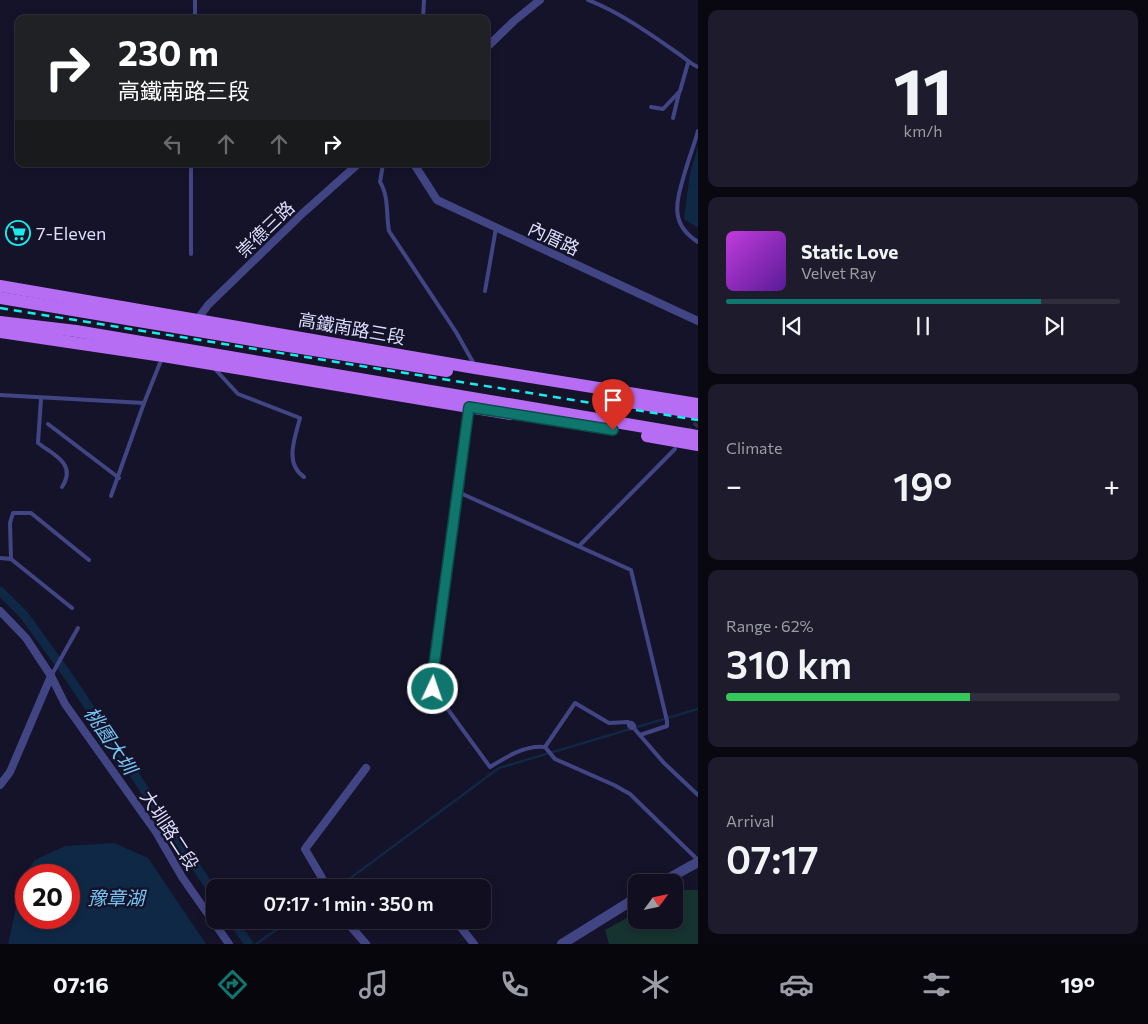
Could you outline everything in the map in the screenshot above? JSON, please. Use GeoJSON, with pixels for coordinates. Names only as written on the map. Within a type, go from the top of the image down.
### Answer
{"type":"FeatureCollection","features":[{"type":"Feature","properties":{"kind":"main road","name":"高鐵南路三段"},"geometry":{"type":"LineString","coordinates":[[0,286],[475,368],[698,404]]}},
{"type":"Feature","properties":{"kind":"main road","name":"高鐵南路三段"},"geometry":{"type":"LineString","coordinates":[[0,298],[698,414]]}},
{"type":"Feature","properties":{"kind":"main road"},"geometry":{"type":"LineString","coordinates":[[0,322],[86,333],[698,436]]}},
{"type":"Feature","properties":{"kind":"main road"},"geometry":{"type":"LineString","coordinates":[[0,332],[163,356],[698,445]]}},
{"type":"Feature","properties":{"kind":"main road"},"geometry":{"type":"LineString","coordinates":[[373,359],[406,355]]}},
{"type":"Feature","properties":{"kind":"street"},"geometry":{"type":"LineString","coordinates":[[490,44],[540,0]]}},
{"type":"Feature","properties":{"kind":"street","name":"崇德三路"},"geometry":{"type":"LineString","coordinates":[[197,320],[208,305],[303,213],[355,167]]}},
{"type":"Feature","properties":{"kind":"street","name":"內厝路"},"geometry":{"type":"LineString","coordinates":[[416,167],[437,200],[698,321]]}},
{"type":"Feature","properties":{"kind":"street","name":"大圳路二段"},"geometry":{"type":"LineString","coordinates":[[0,611],[26,638],[51,676],[65,704],[156,832],[182,877],[229,944]]}},
{"type":"Feature","properties":{"kind":"street"},"geometry":{"type":"LineString","coordinates":[[0,785],[10,772],[51,676]]}},
{"type":"Feature","properties":{"kind":"street"},"geometry":{"type":"LineString","coordinates":[[322,879],[305,849],[366,768]]}},
{"type":"Feature","properties":{"kind":"street"},"geometry":{"type":"LineString","coordinates":[[676,874],[698,861]]}},
{"type":"Feature","properties":{"kind":"street"},"geometry":{"type":"LineString","coordinates":[[562,944],[628,903]]}},
{"type":"Feature","properties":{"kind":"street"},"geometry":{"type":"LineString","coordinates":[[353,929],[366,944]]}},
{"type":"Feature","properties":{"kind":"street"},"geometry":{"type":"LineString","coordinates":[[462,929],[474,944]]}},
{"type":"Feature","properties":{"kind":"lane"},"geometry":{"type":"LineString","coordinates":[[195,0],[195,15]]}},
{"type":"Feature","properties":{"kind":"lane"},"geometry":{"type":"LineString","coordinates":[[423,15],[424,0]]}},
{"type":"Feature","properties":{"kind":"lane"},"geometry":{"type":"LineString","coordinates":[[588,0],[616,13],[677,53],[688,63],[698,67]]}},
{"type":"Feature","properties":{"kind":"lane"},"geometry":{"type":"LineString","coordinates":[[673,118],[688,63]]}},
{"type":"Feature","properties":{"kind":"lane"},"geometry":{"type":"LineString","coordinates":[[651,107],[663,109],[680,91]]}},
{"type":"Feature","properties":{"kind":"lane"},"geometry":{"type":"LineString","coordinates":[[698,131],[676,205],[681,225],[688,235],[698,242]]}},
{"type":"Feature","properties":{"kind":"lane"},"geometry":{"type":"LineString","coordinates":[[191,167],[191,254]]}},
{"type":"Feature","properties":{"kind":"lane"},"geometry":{"type":"LineString","coordinates":[[382,167],[380,182],[386,192],[386,215],[389,231],[456,332],[475,368]]}},
{"type":"Feature","properties":{"kind":"lane"},"geometry":{"type":"LineString","coordinates":[[485,292],[496,228]]}},
{"type":"Feature","properties":{"kind":"lane"},"geometry":{"type":"LineString","coordinates":[[111,496],[163,356]]}},
{"type":"Feature","properties":{"kind":"lane"},"geometry":{"type":"LineString","coordinates":[[210,364],[238,394],[300,418],[292,451],[293,462],[298,473],[304,477]]}},
{"type":"Feature","properties":{"kind":"lane"},"geometry":{"type":"LineString","coordinates":[[0,396],[144,403]]}},
{"type":"Feature","properties":{"kind":"lane"},"geometry":{"type":"LineString","coordinates":[[41,399],[38,443],[64,463],[67,470],[67,479],[62,487]]}},
{"type":"Feature","properties":{"kind":"lane"},"geometry":{"type":"LineString","coordinates":[[469,407],[432,680],[433,689],[490,767],[510,755],[537,746],[545,747],[556,759],[630,794],[698,861]]}},
{"type":"Feature","properties":{"kind":"lane"},"geometry":{"type":"LineString","coordinates":[[48,424],[119,478]]}},
{"type":"Feature","properties":{"kind":"lane"},"geometry":{"type":"LineString","coordinates":[[579,546],[675,449]]}},
{"type":"Feature","properties":{"kind":"lane"},"geometry":{"type":"LineString","coordinates":[[458,492],[631,570],[667,721],[666,726],[640,735]]}},
{"type":"Feature","properties":{"kind":"lane"},"geometry":{"type":"LineString","coordinates":[[11,559],[10,523],[13,513],[31,513],[89,560]]}},
{"type":"Feature","properties":{"kind":"lane"},"geometry":{"type":"LineString","coordinates":[[0,558],[11,559],[72,608]]}},
{"type":"Feature","properties":{"kind":"lane"},"geometry":{"type":"LineString","coordinates":[[51,676],[78,628]]}},
{"type":"Feature","properties":{"kind":"lane"},"geometry":{"type":"LineString","coordinates":[[545,747],[575,703],[609,723],[628,722],[664,763],[698,795]]}},
{"type":"Feature","properties":{"kind":"green space"},"geometry":{"type":"Polygon","coordinates":[[[683,890],[698,890],[698,944],[609,944],[605,930],[628,917],[628,929],[683,929],[683,890]]]}},
{"type":"Feature","properties":{"kind":"water"},"geometry":{"type":"Polygon","coordinates":[[[698,147],[698,228],[684,219],[690,173],[698,147]]]}},
{"type":"Feature","properties":{"kind":"water","name":"豫章湖"},"geometry":{"type":"Polygon","coordinates":[[[114,843],[148,858],[206,944],[8,944],[15,912],[15,929],[80,929],[80,864],[32,864],[35,860],[65,846],[114,843]]]}},
{"type":"Feature","properties":{"kind":"waterway","name":"桃園大圳"},"geometry":{"type":"LineString","coordinates":[[0,591],[24,615],[69,677],[206,882]]}},
{"type":"Feature","properties":{"kind":"waterway"},"geometry":{"type":"LineString","coordinates":[[349,879],[499,768],[698,709]]}},
{"type":"Feature","properties":{"kind":"waterway","name":"桃園大圳"},"geometry":{"type":"LineString","coordinates":[[238,929],[249,944]]}},
{"type":"Feature","properties":{"kind":"waterway"},"geometry":{"type":"LineString","coordinates":[[256,944],[277,929]]}},
{"type":"Feature","properties":{"kind":"tunnel"},"geometry":{"type":"LineString","coordinates":[[688,436],[698,424]]}},
{"type":"Feature","properties":{"kind":"railway"},"geometry":{"type":"LineString","coordinates":[[0,308],[698,420]]}},
{"type":"Feature","properties":{"kind":"place","name":"7-Eleven"},"geometry":{"type":"Point","coordinates":[18,233]}},
{"type":"Feature","properties":{"kind":"route"},"geometry":{"type":"LineString","coordinates":[[433,689],[432,680],[469,407],[613,430]]}}]}
